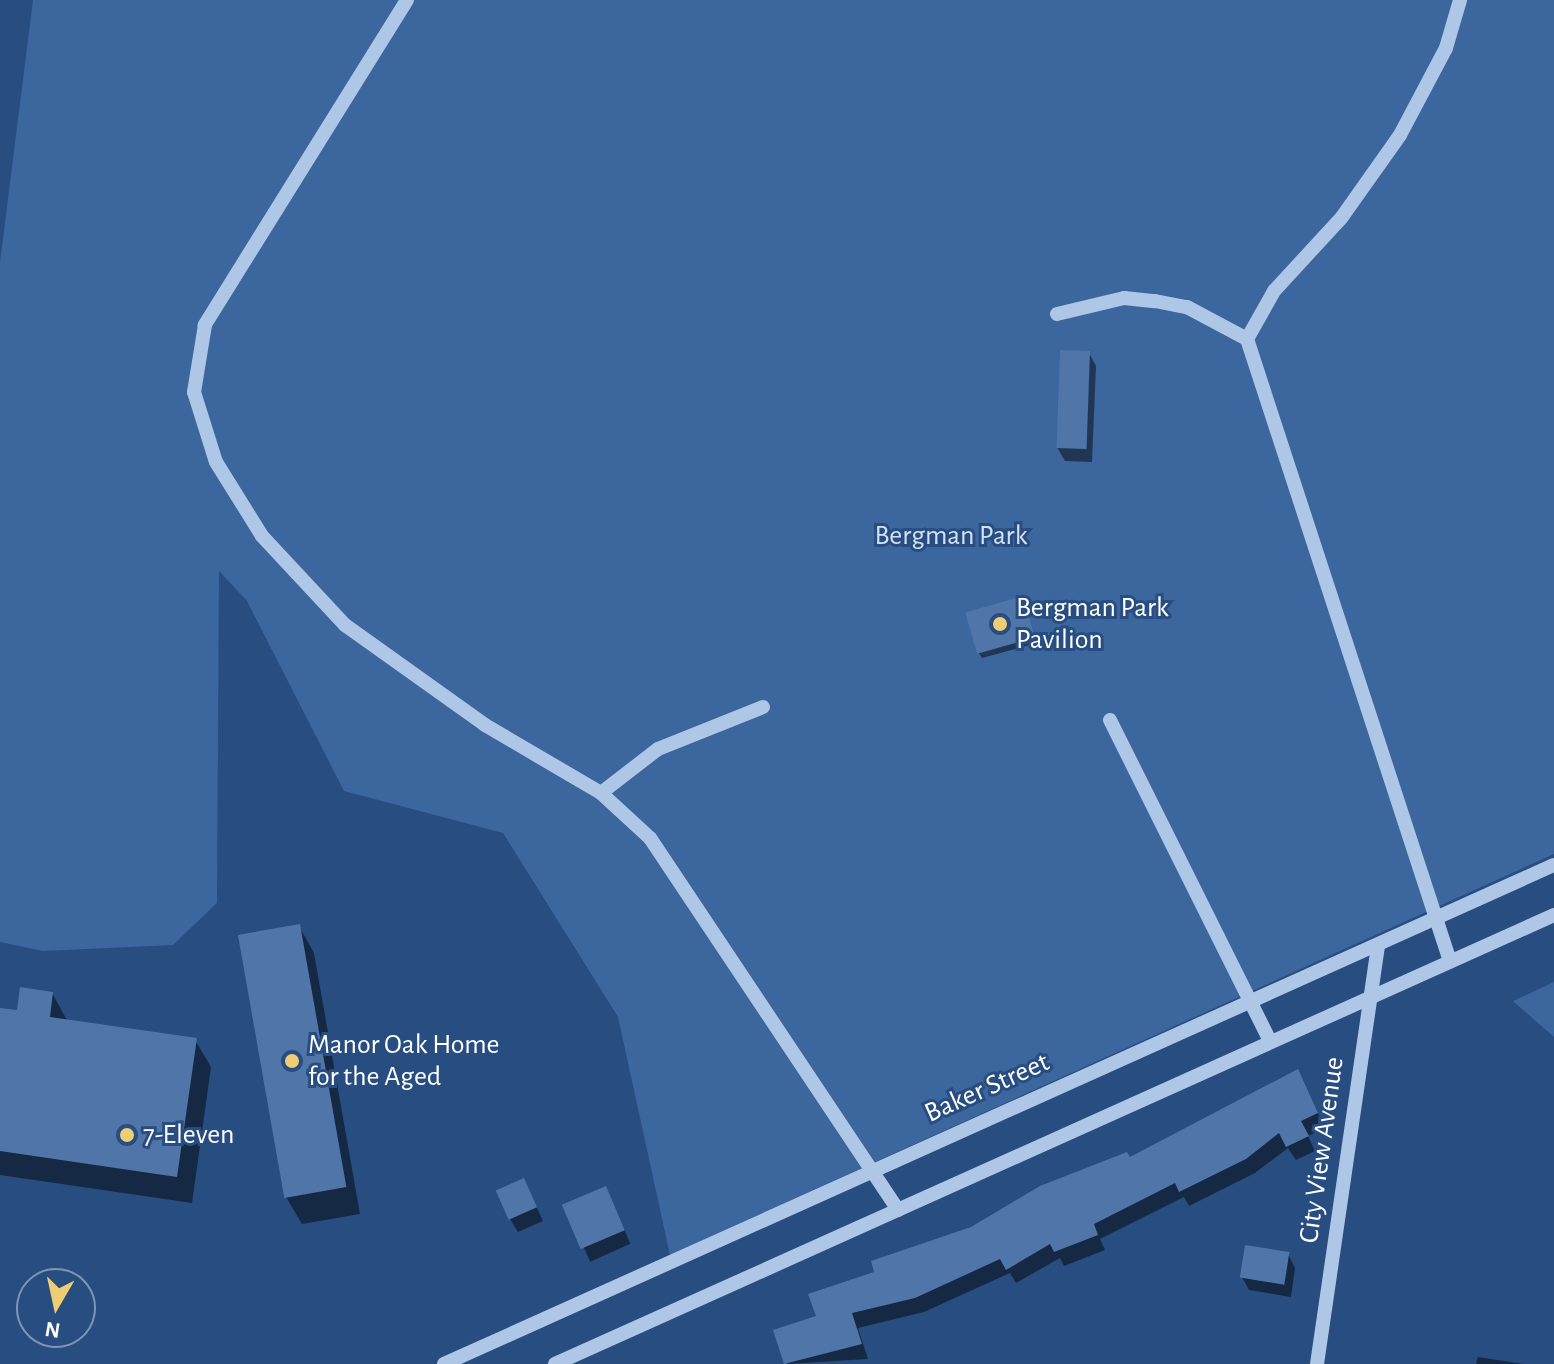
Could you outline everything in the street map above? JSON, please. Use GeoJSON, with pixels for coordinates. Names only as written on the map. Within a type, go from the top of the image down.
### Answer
{"type":"FeatureCollection","features":[{"type":"Feature","properties":{"kind":"street"},"geometry":{"type":"LineString","coordinates":[[407,0],[205,325],[194,392],[200,421],[237,499],[312,595],[431,689],[601,793],[650,838],[898,1210]]}},
{"type":"Feature","properties":{"kind":"street"},"geometry":{"type":"LineString","coordinates":[[1247,339],[1274,291],[1342,217],[1400,135],[1446,48],[1460,0]]}},
{"type":"Feature","properties":{"kind":"street"},"geometry":{"type":"LineString","coordinates":[[1057,314],[1124,298],[1155,301],[1187,307],[1247,339],[1450,961]]}},
{"type":"Feature","properties":{"kind":"street"},"geometry":{"type":"LineString","coordinates":[[601,793],[658,749],[763,707]]}},
{"type":"Feature","properties":{"kind":"street"},"geometry":{"type":"LineString","coordinates":[[1110,720],[1270,1041]]}},
{"type":"Feature","properties":{"kind":"street","name":"Baker Street"},"geometry":{"type":"LineString","coordinates":[[444,1364],[870,1169],[1554,865]]}},
{"type":"Feature","properties":{"kind":"street"},"geometry":{"type":"LineString","coordinates":[[555,1364],[1554,915]]}},
{"type":"Feature","properties":{"kind":"street","name":"City View Avenue"},"geometry":{"type":"LineString","coordinates":[[1317,1364],[1378,944]]}},
{"type":"Feature","properties":{"kind":"green space","name":"Bergman Park"},"geometry":{"type":"Polygon","coordinates":[[[33,0],[1554,0],[1554,854],[670,1255],[618,1017],[503,833],[344,791],[247,601],[219,571],[217,903],[173,945],[43,951],[0,942],[0,262],[33,0]]]}},
{"type":"Feature","properties":{"kind":"green space"},"geometry":{"type":"Polygon","coordinates":[[[1554,982],[1554,1037],[1513,1001],[1554,982]]]}},
{"type":"Feature","properties":{"kind":"building"},"geometry":{"type":"Polygon","coordinates":[[[1060,350],[1090,351],[1087,449],[1057,448],[1060,350]]]}},
{"type":"Feature","properties":{"kind":"building","name":"Bergman Park Pavilion"},"geometry":{"type":"Polygon","coordinates":[[[1023,596],[1035,637],[977,654],[965,613],[1023,596]]]}},
{"type":"Feature","properties":{"kind":"building","name":"Manor Oak Home for the Aged"},"geometry":{"type":"Polygon","coordinates":[[[300,924],[346,1187],[284,1198],[238,935],[300,924]]]}},
{"type":"Feature","properties":{"kind":"building"},"geometry":{"type":"Polygon","coordinates":[[[20,987],[53,992],[50,1017],[197,1038],[177,1177],[0,1151],[0,1008],[17,1010],[20,987]]]}},
{"type":"Feature","properties":{"kind":"building"},"geometry":{"type":"Polygon","coordinates":[[[1298,1069],[1318,1113],[1301,1121],[1309,1136],[1286,1147],[1279,1133],[1246,1159],[1179,1192],[1175,1183],[1094,1224],[1098,1235],[1054,1252],[1050,1244],[1006,1270],[1000,1259],[915,1298],[852,1313],[862,1344],[784,1364],[773,1330],[816,1316],[808,1294],[874,1272],[871,1261],[971,1227],[1040,1186],[1127,1152],[1130,1157],[1298,1069]]]}},
{"type":"Feature","properties":{"kind":"building"},"geometry":{"type":"Polygon","coordinates":[[[524,1178],[537,1207],[509,1220],[496,1191],[524,1178]]]}},
{"type":"Feature","properties":{"kind":"building"},"geometry":{"type":"Polygon","coordinates":[[[606,1186],[625,1230],[581,1249],[562,1205],[606,1186]]]}},
{"type":"Feature","properties":{"kind":"building"},"geometry":{"type":"Polygon","coordinates":[[[1245,1245],[1289,1252],[1284,1285],[1240,1278],[1245,1245]]]}},
{"type":"Feature","properties":{"kind":"place","name":"Bergman Park Pavilion"},"geometry":{"type":"Point","coordinates":[1000,624]}},
{"type":"Feature","properties":{"kind":"place","name":"Manor Oak Home for the Aged"},"geometry":{"type":"Point","coordinates":[292,1061]}},
{"type":"Feature","properties":{"kind":"place","name":"7-Eleven"},"geometry":{"type":"Point","coordinates":[127,1135]}}]}
